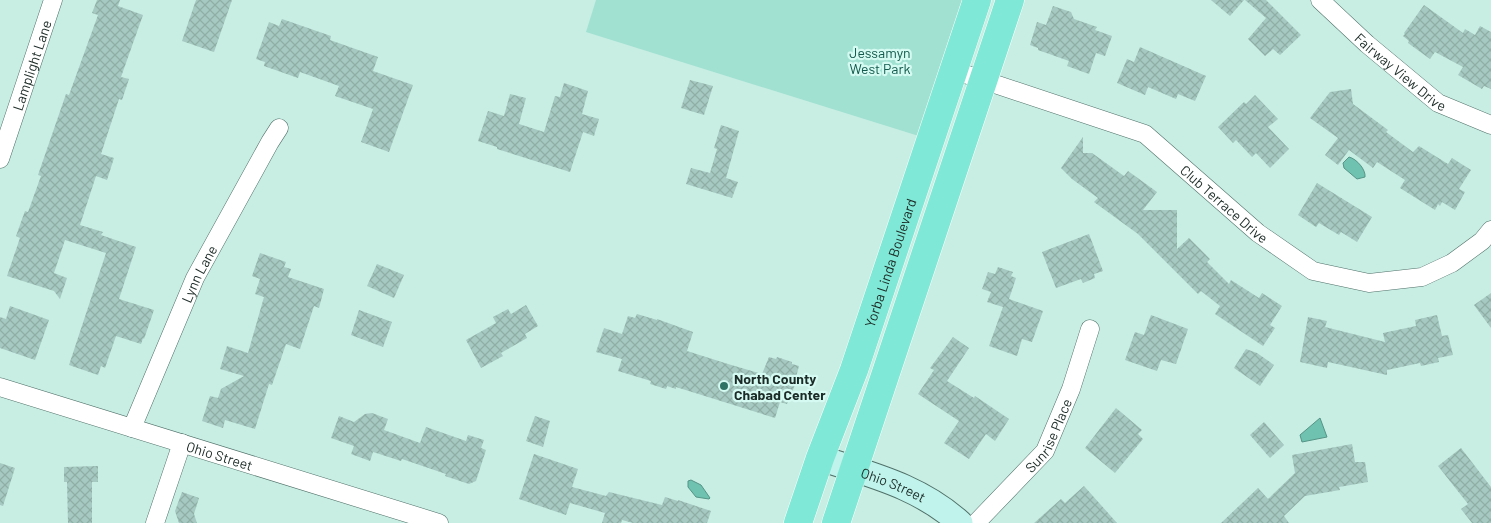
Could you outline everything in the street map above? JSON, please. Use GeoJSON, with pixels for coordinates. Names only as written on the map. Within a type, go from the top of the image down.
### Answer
{"type":"FeatureCollection","features":[{"type":"Feature","properties":{"kind":"main road","name":"Yorba Linda Boulevard"},"geometry":{"type":"LineString","coordinates":[[798,523],[820,458],[854,370],[977,0]]}},
{"type":"Feature","properties":{"kind":"main road"},"geometry":{"type":"LineString","coordinates":[[836,523],[1010,0]]}},
{"type":"Feature","properties":{"kind":"street","name":"Lamplight Lane"},"geometry":{"type":"LineString","coordinates":[[0,159],[53,0]]}},
{"type":"Feature","properties":{"kind":"street","name":"Fairway View Drive"},"geometry":{"type":"LineString","coordinates":[[1320,0],[1367,44],[1438,103],[1491,125]]}},
{"type":"Feature","properties":{"kind":"street","name":"Club Terrace Drive"},"geometry":{"type":"LineString","coordinates":[[954,70],[1145,134],[1258,233],[1313,271],[1369,283],[1422,277],[1452,263],[1482,242],[1491,230]]}},
{"type":"Feature","properties":{"kind":"street","name":"Lynn Lane"},"geometry":{"type":"LineString","coordinates":[[132,428],[195,278],[279,128]]}},
{"type":"Feature","properties":{"kind":"street","name":"Sunrise Place"},"geometry":{"type":"LineString","coordinates":[[976,523],[1045,451],[1070,389],[1090,329]]}},
{"type":"Feature","properties":{"kind":"street","name":"Ohio Street"},"geometry":{"type":"LineString","coordinates":[[0,387],[434,522]]}},
{"type":"Feature","properties":{"kind":"street"},"geometry":{"type":"LineString","coordinates":[[155,523],[182,444]]}},
{"type":"Feature","properties":{"kind":"street","name":"Ohio Street"},"geometry":{"type":"LineString","coordinates":[[820,458],[910,489],[945,510],[960,523]]}},
{"type":"Feature","properties":{"kind":"green space","name":"Jessamyn West Park"},"geometry":{"type":"Polygon","coordinates":[[[596,0],[965,0],[922,137],[586,32],[596,0]]]}},
{"type":"Feature","properties":{"kind":"shaded area"},"geometry":{"type":"Polygon","coordinates":[[[1349,157],[1360,165],[1365,177],[1357,179],[1344,168],[1343,163],[1349,157]]]}},
{"type":"Feature","properties":{"kind":"shaded area"},"geometry":{"type":"Polygon","coordinates":[[[1320,418],[1327,437],[1302,442],[1300,435],[1320,418]]]}},
{"type":"Feature","properties":{"kind":"shaded area"},"geometry":{"type":"Polygon","coordinates":[[[691,480],[701,485],[709,499],[696,497],[688,487],[688,481],[691,480]]]}},
{"type":"Feature","properties":{"kind":"building"},"geometry":{"type":"Polygon","coordinates":[[[97,0],[120,0],[118,6],[143,15],[121,77],[129,79],[122,100],[119,99],[101,154],[114,158],[107,180],[96,176],[80,225],[103,232],[101,235],[136,247],[119,299],[154,310],[141,344],[116,336],[105,368],[101,366],[98,375],[69,365],[106,253],[65,240],[54,273],[67,278],[60,299],[54,291],[7,276],[20,238],[16,236],[25,211],[28,212],[41,176],[38,175],[66,94],[69,95],[98,15],[92,13],[97,0]]]}},
{"type":"Feature","properties":{"kind":"building"},"geometry":{"type":"Polygon","coordinates":[[[196,0],[232,0],[214,52],[182,41],[196,0]]]}},
{"type":"Feature","properties":{"kind":"building"},"geometry":{"type":"Polygon","coordinates":[[[1211,0],[1244,0],[1230,16],[1211,0]]]}},
{"type":"Feature","properties":{"kind":"building"},"geometry":{"type":"Polygon","coordinates":[[[1245,0],[1266,0],[1301,35],[1280,55],[1273,49],[1265,56],[1248,39],[1266,18],[1245,0]]]}},
{"type":"Feature","properties":{"kind":"building"},"geometry":{"type":"Polygon","coordinates":[[[1424,5],[1463,33],[1465,29],[1475,35],[1480,26],[1491,32],[1491,89],[1484,86],[1482,89],[1458,75],[1463,67],[1435,52],[1430,59],[1408,43],[1409,41],[1403,36],[1404,33],[1424,5]]]}},
{"type":"Feature","properties":{"kind":"building"},"geometry":{"type":"Polygon","coordinates":[[[1053,6],[1071,12],[1074,19],[1097,27],[1095,30],[1112,36],[1105,56],[1096,53],[1089,74],[1067,66],[1069,61],[1038,50],[1038,48],[1030,45],[1037,22],[1046,25],[1053,6]]]}},
{"type":"Feature","properties":{"kind":"building"},"geometry":{"type":"Polygon","coordinates":[[[282,19],[331,36],[330,40],[378,57],[373,71],[413,85],[389,152],[361,142],[373,109],[335,96],[339,86],[300,72],[298,78],[264,66],[265,62],[256,59],[269,22],[279,26],[282,19]]]}},
{"type":"Feature","properties":{"kind":"building"},"geometry":{"type":"Polygon","coordinates":[[[1140,47],[1206,76],[1195,101],[1178,94],[1176,99],[1148,87],[1145,95],[1117,83],[1127,59],[1134,62],[1140,47]]]}},
{"type":"Feature","properties":{"kind":"building"},"geometry":{"type":"Polygon","coordinates":[[[690,80],[713,86],[704,115],[681,108],[690,80]]]}},
{"type":"Feature","properties":{"kind":"building"},"geometry":{"type":"Polygon","coordinates":[[[564,83],[588,91],[582,114],[599,119],[594,136],[583,132],[570,172],[497,149],[497,147],[478,141],[488,111],[504,116],[510,94],[526,98],[519,124],[544,132],[555,96],[560,97],[564,83]]]}},
{"type":"Feature","properties":{"kind":"building"},"geometry":{"type":"Polygon","coordinates":[[[1351,89],[1353,104],[1388,130],[1386,132],[1413,152],[1419,146],[1448,164],[1452,158],[1471,170],[1459,189],[1465,192],[1455,210],[1442,202],[1440,206],[1438,204],[1435,210],[1400,188],[1405,180],[1377,162],[1373,168],[1349,150],[1338,165],[1325,155],[1338,138],[1310,118],[1330,92],[1351,89]]]}},
{"type":"Feature","properties":{"kind":"building"},"geometry":{"type":"Polygon","coordinates":[[[1255,95],[1278,119],[1268,127],[1289,149],[1270,168],[1256,153],[1252,157],[1236,140],[1233,143],[1218,127],[1244,102],[1246,104],[1255,95]]]}},
{"type":"Feature","properties":{"kind":"building"},"geometry":{"type":"Polygon","coordinates":[[[721,125],[739,131],[726,178],[738,182],[732,198],[686,184],[691,168],[710,173],[717,149],[714,148],[721,125]]]}},
{"type":"Feature","properties":{"kind":"building"},"geometry":{"type":"Polygon","coordinates":[[[1083,137],[1083,153],[1092,153],[1124,176],[1128,171],[1157,192],[1143,210],[1177,210],[1177,249],[1189,238],[1210,259],[1207,262],[1229,284],[1231,280],[1259,298],[1262,293],[1282,306],[1270,325],[1275,328],[1263,346],[1215,314],[1220,306],[1201,291],[1198,294],[1138,234],[1094,202],[1098,198],[1072,179],[1061,168],[1083,137]]]}},
{"type":"Feature","properties":{"kind":"building"},"geometry":{"type":"Polygon","coordinates":[[[1317,183],[1372,217],[1357,242],[1341,232],[1339,235],[1319,223],[1316,227],[1298,215],[1317,183]]]}},
{"type":"Feature","properties":{"kind":"building"},"geometry":{"type":"Polygon","coordinates":[[[1089,234],[1103,271],[1094,274],[1095,278],[1083,283],[1081,279],[1056,288],[1042,252],[1089,234]]]}},
{"type":"Feature","properties":{"kind":"building"},"geometry":{"type":"Polygon","coordinates":[[[260,253],[286,262],[284,267],[291,269],[288,277],[324,289],[319,308],[314,306],[300,349],[286,344],[272,385],[269,384],[255,429],[225,420],[223,428],[202,421],[210,396],[218,398],[221,389],[244,376],[220,369],[227,346],[248,353],[264,297],[255,294],[260,279],[252,276],[260,253]]]}},
{"type":"Feature","properties":{"kind":"building"},"geometry":{"type":"Polygon","coordinates":[[[377,264],[404,275],[394,298],[367,286],[377,264]]]}},
{"type":"Feature","properties":{"kind":"building"},"geometry":{"type":"Polygon","coordinates":[[[998,267],[1013,272],[1011,276],[1016,278],[1009,299],[1043,311],[1032,342],[1022,339],[1017,356],[989,346],[1003,307],[987,302],[991,292],[982,289],[988,272],[995,274],[998,267]]]}},
{"type":"Feature","properties":{"kind":"building"},"geometry":{"type":"Polygon","coordinates":[[[1491,293],[1491,328],[1474,305],[1491,293]]]}},
{"type":"Feature","properties":{"kind":"building"},"geometry":{"type":"Polygon","coordinates":[[[526,305],[538,326],[525,334],[527,338],[501,353],[503,356],[481,368],[466,340],[496,323],[493,317],[508,309],[511,314],[526,305]]]}},
{"type":"Feature","properties":{"kind":"building"},"geometry":{"type":"Polygon","coordinates":[[[10,306],[49,320],[35,360],[0,348],[0,317],[6,319],[10,306]]]}},
{"type":"Feature","properties":{"kind":"building"},"geometry":{"type":"Polygon","coordinates":[[[359,310],[392,322],[383,347],[351,335],[359,310]]]}},
{"type":"Feature","properties":{"kind":"building"},"geometry":{"type":"Polygon","coordinates":[[[637,314],[693,332],[687,351],[762,374],[769,357],[776,359],[777,357],[799,366],[796,377],[798,378],[787,404],[780,402],[775,418],[676,387],[676,389],[667,386],[666,389],[650,384],[651,381],[618,371],[622,359],[596,352],[604,328],[622,334],[628,316],[635,318],[637,314]]]}},
{"type":"Feature","properties":{"kind":"building"},"geometry":{"type":"Polygon","coordinates":[[[1151,315],[1188,329],[1176,364],[1161,360],[1157,371],[1125,360],[1135,332],[1144,335],[1151,315]]]}},
{"type":"Feature","properties":{"kind":"building"},"geometry":{"type":"Polygon","coordinates":[[[1437,315],[1442,336],[1448,335],[1453,355],[1438,358],[1439,362],[1421,366],[1420,363],[1387,370],[1387,375],[1328,362],[1327,368],[1300,362],[1308,317],[1327,321],[1325,327],[1385,342],[1383,333],[1416,326],[1415,320],[1437,315]]]}},
{"type":"Feature","properties":{"kind":"building"},"geometry":{"type":"Polygon","coordinates":[[[953,337],[969,348],[947,381],[974,398],[975,396],[1009,419],[995,441],[986,434],[969,459],[944,443],[959,421],[918,394],[934,370],[930,368],[953,337]]]}},
{"type":"Feature","properties":{"kind":"building"},"geometry":{"type":"Polygon","coordinates":[[[1246,349],[1257,353],[1274,365],[1260,386],[1234,368],[1246,349]]]}},
{"type":"Feature","properties":{"kind":"building"},"geometry":{"type":"Polygon","coordinates":[[[1116,408],[1142,430],[1138,434],[1143,439],[1115,473],[1085,448],[1116,408]]]}},
{"type":"Feature","properties":{"kind":"building"},"geometry":{"type":"Polygon","coordinates":[[[372,413],[388,419],[384,430],[420,443],[426,427],[466,441],[468,435],[484,440],[481,448],[486,450],[476,481],[469,484],[402,459],[401,461],[373,452],[370,461],[351,454],[354,446],[331,438],[339,416],[354,422],[365,414],[372,413]]]}},
{"type":"Feature","properties":{"kind":"building"},"geometry":{"type":"Polygon","coordinates":[[[535,416],[550,421],[543,447],[526,441],[535,416]]]}},
{"type":"Feature","properties":{"kind":"building"},"geometry":{"type":"Polygon","coordinates":[[[1264,422],[1284,445],[1270,458],[1250,435],[1264,422]]]}},
{"type":"Feature","properties":{"kind":"building"},"geometry":{"type":"Polygon","coordinates":[[[1352,444],[1355,462],[1365,462],[1368,482],[1339,487],[1340,490],[1305,496],[1284,516],[1289,523],[1221,523],[1258,488],[1268,499],[1295,473],[1292,455],[1352,444]]]}},
{"type":"Feature","properties":{"kind":"building"},"geometry":{"type":"Polygon","coordinates":[[[1461,448],[1491,487],[1491,523],[1472,523],[1461,509],[1468,504],[1438,466],[1461,448]]]}},
{"type":"Feature","properties":{"kind":"building"},"geometry":{"type":"Polygon","coordinates":[[[534,454],[578,469],[572,487],[606,496],[609,492],[662,505],[665,497],[678,500],[711,511],[707,523],[633,523],[622,520],[621,523],[602,523],[605,513],[570,503],[566,515],[519,499],[534,454]]]}},
{"type":"Feature","properties":{"kind":"building"},"geometry":{"type":"Polygon","coordinates":[[[0,463],[15,468],[3,506],[0,505],[0,463]]]}},
{"type":"Feature","properties":{"kind":"building"},"geometry":{"type":"Polygon","coordinates":[[[98,466],[98,482],[92,482],[92,523],[68,523],[67,482],[64,482],[64,467],[98,466]]]}},
{"type":"Feature","properties":{"kind":"building"},"geometry":{"type":"Polygon","coordinates":[[[1084,486],[1117,523],[1034,523],[1061,499],[1065,503],[1084,486]]]}},
{"type":"Feature","properties":{"kind":"building"},"geometry":{"type":"Polygon","coordinates":[[[182,492],[199,498],[194,514],[197,523],[179,523],[175,511],[182,492]]]}},
{"type":"Feature","properties":{"kind":"place","name":"North County Chabad Center"},"geometry":{"type":"Point","coordinates":[724,386]}}]}
